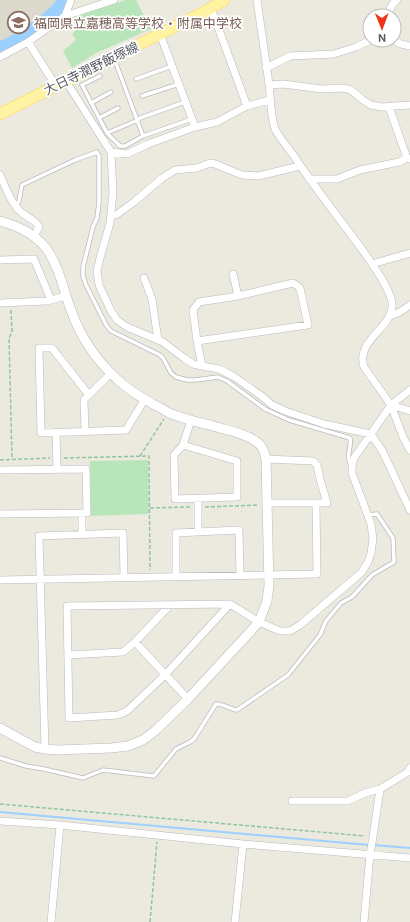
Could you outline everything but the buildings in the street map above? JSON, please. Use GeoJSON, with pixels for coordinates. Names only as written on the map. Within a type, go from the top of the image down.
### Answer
{"type":"FeatureCollection","features":[{"type":"Feature","properties":{"kind":"main road","name":"大日寺潤野飯塚線"},"geometry":{"type":"LineString","coordinates":[[0,114],[160,34],[224,0]]}},
{"type":"Feature","properties":{"kind":"street"},"geometry":{"type":"LineString","coordinates":[[65,16],[71,0]]}},
{"type":"Feature","properties":{"kind":"street"},"geometry":{"type":"LineString","coordinates":[[0,57],[28,42],[65,16],[114,0]]}},
{"type":"Feature","properties":{"kind":"street"},"geometry":{"type":"LineString","coordinates":[[257,0],[272,117],[276,130],[309,179],[344,224],[372,264],[391,300],[392,309],[390,316],[374,334],[363,351],[362,360],[364,367],[391,405],[403,437],[410,450]]}},
{"type":"Feature","properties":{"kind":"street"},"geometry":{"type":"LineString","coordinates":[[390,8],[392,3],[397,0]]}},
{"type":"Feature","properties":{"kind":"street"},"geometry":{"type":"LineString","coordinates":[[211,8],[247,106]]}},
{"type":"Feature","properties":{"kind":"street"},"geometry":{"type":"LineString","coordinates":[[160,34],[195,128]]}},
{"type":"Feature","properties":{"kind":"street"},"geometry":{"type":"LineString","coordinates":[[28,42],[56,86]]}},
{"type":"Feature","properties":{"kind":"street"},"geometry":{"type":"LineString","coordinates":[[266,68],[290,56],[334,54],[362,44]]}},
{"type":"Feature","properties":{"kind":"street"},"geometry":{"type":"LineString","coordinates":[[66,81],[111,152],[113,192],[111,215],[97,272],[99,285],[111,311],[118,320],[127,327],[163,342],[193,364],[219,369],[233,376],[272,405],[324,424],[371,434],[383,452],[410,510]]}},
{"type":"Feature","properties":{"kind":"street"},"geometry":{"type":"LineString","coordinates":[[269,85],[283,84],[322,89],[343,88],[351,90],[371,105],[382,107],[410,105]]}},
{"type":"Feature","properties":{"kind":"street"},"geometry":{"type":"LineString","coordinates":[[111,152],[127,154],[148,144],[217,122],[247,106],[270,100]]}},
{"type":"Feature","properties":{"kind":"street"},"geometry":{"type":"LineString","coordinates":[[309,179],[337,179],[360,170],[408,159],[389,106]]}},
{"type":"Feature","properties":{"kind":"street"},"geometry":{"type":"LineString","coordinates":[[111,215],[116,215],[162,178],[175,170],[197,168],[210,163],[242,175],[258,176],[300,166]]}},
{"type":"Feature","properties":{"kind":"street"},"geometry":{"type":"LineString","coordinates":[[0,175],[13,203],[22,213],[38,224],[39,227],[34,236]]}},
{"type":"Feature","properties":{"kind":"street"},"geometry":{"type":"LineString","coordinates":[[0,221],[12,224],[34,236],[44,245],[51,256],[80,332],[92,350],[119,381],[136,394],[169,412],[243,435],[259,443],[264,450],[266,459],[268,574],[268,601],[259,622],[188,699],[155,731],[143,740],[128,746],[73,750],[45,750],[35,747],[0,728]]}},
{"type":"Feature","properties":{"kind":"street"},"geometry":{"type":"LineString","coordinates":[[372,264],[410,253]]}},
{"type":"Feature","properties":{"kind":"street"},"geometry":{"type":"LineString","coordinates":[[0,260],[34,260],[51,300]]}},
{"type":"Feature","properties":{"kind":"street"},"geometry":{"type":"LineString","coordinates":[[233,274],[238,296]]}},
{"type":"Feature","properties":{"kind":"street"},"geometry":{"type":"LineString","coordinates":[[144,278],[152,299],[158,340]]}},
{"type":"Feature","properties":{"kind":"street"},"geometry":{"type":"LineString","coordinates":[[197,341],[308,325],[300,288],[293,283],[238,296],[199,302],[193,310],[197,341],[202,366]]}},
{"type":"Feature","properties":{"kind":"street"},"geometry":{"type":"LineString","coordinates":[[0,303],[47,301],[66,296]]}},
{"type":"Feature","properties":{"kind":"street"},"geometry":{"type":"LineString","coordinates":[[390,316],[400,312],[410,305]]}},
{"type":"Feature","properties":{"kind":"street"},"geometry":{"type":"LineString","coordinates":[[89,395],[52,348],[39,348],[41,433],[126,430],[145,399]]}},
{"type":"Feature","properties":{"kind":"street"},"geometry":{"type":"LineString","coordinates":[[85,431],[84,400],[111,373]]}},
{"type":"Feature","properties":{"kind":"street"},"geometry":{"type":"LineString","coordinates":[[230,604],[165,675],[127,711],[118,714],[69,718],[67,606],[230,604],[259,622],[280,631],[290,631],[300,625],[361,573],[371,554],[373,539],[371,524],[352,473],[354,458],[391,405],[410,390]]}},
{"type":"Feature","properties":{"kind":"street"},"geometry":{"type":"LineString","coordinates":[[391,405],[410,411]]}},
{"type":"Feature","properties":{"kind":"street"},"geometry":{"type":"LineString","coordinates":[[183,445],[237,461],[237,497],[175,499],[174,454],[183,445],[191,420]]}},
{"type":"Feature","properties":{"kind":"street"},"geometry":{"type":"LineString","coordinates":[[56,432],[57,469]]}},
{"type":"Feature","properties":{"kind":"street"},"geometry":{"type":"LineString","coordinates":[[266,459],[313,462],[317,466],[327,503],[267,503]]}},
{"type":"Feature","properties":{"kind":"street"},"geometry":{"type":"LineString","coordinates":[[0,470],[86,468],[87,513],[0,514]]}},
{"type":"Feature","properties":{"kind":"street"},"geometry":{"type":"LineString","coordinates":[[198,498],[198,532]]}},
{"type":"Feature","properties":{"kind":"street"},"geometry":{"type":"LineString","coordinates":[[0,580],[318,574],[316,503]]}},
{"type":"Feature","properties":{"kind":"street"},"geometry":{"type":"LineString","coordinates":[[82,513],[82,534]]}},
{"type":"Feature","properties":{"kind":"street"},"geometry":{"type":"LineString","coordinates":[[176,576],[176,532],[238,530],[240,575]]}},
{"type":"Feature","properties":{"kind":"street"},"geometry":{"type":"LineString","coordinates":[[45,750],[39,536],[123,533],[124,577]]}},
{"type":"Feature","properties":{"kind":"street"},"geometry":{"type":"LineString","coordinates":[[68,655],[124,652],[170,605]]}},
{"type":"Feature","properties":{"kind":"street"},"geometry":{"type":"LineString","coordinates":[[135,642],[188,699]]}},
{"type":"Feature","properties":{"kind":"street"},"geometry":{"type":"LineString","coordinates":[[292,801],[348,801],[365,793],[380,789],[408,772],[410,768]]}},
{"type":"Feature","properties":{"kind":"street"},"geometry":{"type":"LineString","coordinates":[[364,922],[370,852],[380,789]]}},
{"type":"Feature","properties":{"kind":"street"},"geometry":{"type":"LineString","coordinates":[[0,820],[243,844],[370,852],[410,858]]}},
{"type":"Feature","properties":{"kind":"street"},"geometry":{"type":"LineString","coordinates":[[51,922],[60,825]]}},
{"type":"Feature","properties":{"kind":"street"},"geometry":{"type":"LineString","coordinates":[[235,922],[243,844]]}},
{"type":"Feature","properties":{"kind":"lane"},"geometry":{"type":"LineString","coordinates":[[113,57],[143,136]]}},
{"type":"Feature","properties":{"kind":"lane"},"geometry":{"type":"LineString","coordinates":[[136,79],[172,66]]}},
{"type":"Feature","properties":{"kind":"lane"},"geometry":{"type":"LineString","coordinates":[[100,76],[82,85],[107,133],[120,146],[125,146],[143,136],[192,119]]}},
{"type":"Feature","properties":{"kind":"lane"},"geometry":{"type":"LineString","coordinates":[[142,96],[179,84]]}},
{"type":"Feature","properties":{"kind":"lane"},"geometry":{"type":"LineString","coordinates":[[91,103],[111,92]]}},
{"type":"Feature","properties":{"kind":"lane"},"geometry":{"type":"LineString","coordinates":[[107,133],[140,118],[185,102]]}},
{"type":"Feature","properties":{"kind":"lane"},"geometry":{"type":"LineString","coordinates":[[99,118],[118,108]]}},
{"type":"Feature","properties":{"kind":"lane"},"geometry":{"type":"LineString","coordinates":[[16,206],[19,201],[22,185],[75,160],[97,152],[99,156],[99,202],[97,218],[93,227],[83,276],[106,325],[111,331],[160,355],[171,374],[176,377],[191,380],[218,377],[227,381],[265,409],[289,420],[350,438],[351,444],[348,460],[352,466]]}},
{"type":"Feature","properties":{"kind":"lane"},"geometry":{"type":"LineString","coordinates":[[0,758],[26,766],[84,778],[103,770],[154,776],[176,749],[194,739],[216,704],[237,710],[288,675],[320,635],[326,621],[341,603],[352,597],[372,575],[394,562],[393,538],[377,514],[367,515]]}},
{"type":"Feature","properties":{"kind":"path"},"geometry":{"type":"LineString","coordinates":[[11,306],[12,332],[9,338],[12,459]]}},
{"type":"Feature","properties":{"kind":"path"},"geometry":{"type":"LineString","coordinates":[[140,456],[165,417]]}},
{"type":"Feature","properties":{"kind":"path"},"geometry":{"type":"LineString","coordinates":[[0,460],[149,456],[150,570]]}},
{"type":"Feature","properties":{"kind":"path"},"geometry":{"type":"LineString","coordinates":[[0,804],[373,837]]}},
{"type":"Feature","properties":{"kind":"path"},"geometry":{"type":"LineString","coordinates":[[150,922],[157,835]]}},
{"type":"Feature","properties":{"kind":"shaded area","name":"福岡県立嘉穂高等学校・附属中学校"},"geometry":{"type":"Polygon","coordinates":[[[0,0],[61,0],[52,13],[22,33],[0,45],[0,0]]]}},
{"type":"Feature","properties":{"kind":"green space"},"geometry":{"type":"Polygon","coordinates":[[[126,0],[136,0],[151,29],[96,53],[72,68],[63,51],[76,40],[72,34],[82,24],[78,16],[126,0]]]}},
{"type":"Feature","properties":{"kind":"green space"},"geometry":{"type":"Polygon","coordinates":[[[148,460],[149,514],[91,516],[90,461],[148,460]]]}},
{"type":"Feature","properties":{"kind":"waterway"},"geometry":{"type":"LineString","coordinates":[[0,48],[8,45],[45,21],[53,14],[64,0]]}},
{"type":"Feature","properties":{"kind":"waterway"},"geometry":{"type":"LineString","coordinates":[[0,812],[369,845]]}},
{"type":"Feature","properties":{"kind":"waterway"},"geometry":{"type":"LineString","coordinates":[[373,845],[410,848]]}},
{"type":"Feature","properties":{"kind":"place","name":"福岡県立嘉穂高等学校・附属中学校"},"geometry":{"type":"Point","coordinates":[18,23]}}]}
